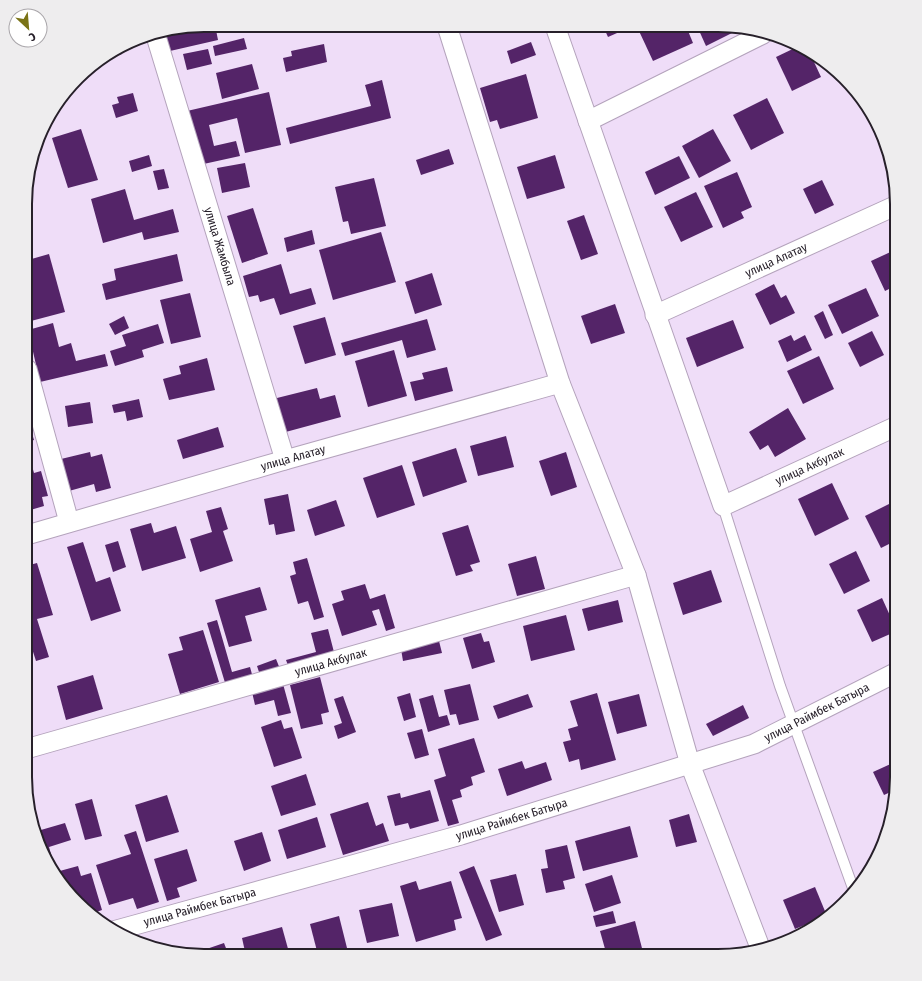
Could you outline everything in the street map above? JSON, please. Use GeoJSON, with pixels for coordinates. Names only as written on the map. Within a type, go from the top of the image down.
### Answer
{"type":"FeatureCollection","features":[{"type":"Feature","properties":{"kind":"street"},"geometry":{"type":"LineString","coordinates":[[449,32],[560,383],[636,575],[690,764],[758,944]]}},
{"type":"Feature","properties":{"kind":"street"},"geometry":{"type":"LineString","coordinates":[[557,32],[723,506]]}},
{"type":"Feature","properties":{"kind":"street"},"geometry":{"type":"LineString","coordinates":[[588,121],[758,37]]}},
{"type":"Feature","properties":{"kind":"street","name":"улица Жамбыла"},"geometry":{"type":"LineString","coordinates":[[157,39],[284,460]]}},
{"type":"Feature","properties":{"kind":"street","name":"улица Алатау"},"geometry":{"type":"LineString","coordinates":[[655,315],[890,208]]}},
{"type":"Feature","properties":{"kind":"street","name":"улица Алатау"},"geometry":{"type":"LineString","coordinates":[[32,533],[284,460],[560,383]]}},
{"type":"Feature","properties":{"kind":"street"},"geometry":{"type":"LineString","coordinates":[[32,387],[69,522]]}},
{"type":"Feature","properties":{"kind":"street","name":"улица Акбулак"},"geometry":{"type":"LineString","coordinates":[[723,506],[890,429]]}},
{"type":"Feature","properties":{"kind":"street","name":"улица Акбулак"},"geometry":{"type":"LineString","coordinates":[[32,747],[636,575]]}},
{"type":"Feature","properties":{"kind":"street","name":"улица Раймбек Батыра"},"geometry":{"type":"LineString","coordinates":[[123,928],[460,835],[754,744],[890,676]]}},
{"type":"Feature","properties":{"kind":"lane"},"geometry":{"type":"LineString","coordinates":[[723,506],[780,686],[852,885]]}},
{"type":"Feature","properties":{"kind":"building"},"geometry":{"type":"Polygon","coordinates":[[[192,32],[216,32],[218,40],[170,51],[166,36],[192,32]]]}},
{"type":"Feature","properties":{"kind":"building"},"geometry":{"type":"Polygon","coordinates":[[[606,32],[619,32],[608,37],[606,32]]]}},
{"type":"Feature","properties":{"kind":"building"},"geometry":{"type":"Polygon","coordinates":[[[639,32],[688,32],[693,43],[653,61],[639,32]]]}},
{"type":"Feature","properties":{"kind":"building"},"geometry":{"type":"Polygon","coordinates":[[[700,32],[733,32],[706,46],[700,32]]]}},
{"type":"Feature","properties":{"kind":"building"},"geometry":{"type":"Polygon","coordinates":[[[244,38],[247,49],[215,56],[213,46],[244,38]]]}},
{"type":"Feature","properties":{"kind":"building"},"geometry":{"type":"Polygon","coordinates":[[[531,42],[536,55],[511,64],[507,51],[531,42]]]}},
{"type":"Feature","properties":{"kind":"building"},"geometry":{"type":"Polygon","coordinates":[[[324,44],[327,62],[286,72],[283,58],[292,56],[291,51],[324,44]]]}},
{"type":"Feature","properties":{"kind":"building"},"geometry":{"type":"Polygon","coordinates":[[[208,49],[212,64],[187,70],[183,54],[208,49]]]}},
{"type":"Feature","properties":{"kind":"building"},"geometry":{"type":"Polygon","coordinates":[[[792,49],[813,61],[821,77],[792,91],[776,57],[792,49]]]}},
{"type":"Feature","properties":{"kind":"building"},"geometry":{"type":"Polygon","coordinates":[[[252,64],[259,89],[222,99],[216,73],[252,64]]]}},
{"type":"Feature","properties":{"kind":"building"},"geometry":{"type":"Polygon","coordinates":[[[526,74],[538,118],[500,129],[497,120],[490,122],[480,88],[526,74]]]}},
{"type":"Feature","properties":{"kind":"building"},"geometry":{"type":"Polygon","coordinates":[[[382,80],[391,118],[290,144],[286,128],[371,106],[365,85],[382,80]]]}},
{"type":"Feature","properties":{"kind":"building"},"geometry":{"type":"Polygon","coordinates":[[[269,92],[281,145],[245,153],[237,118],[209,125],[214,146],[236,141],[240,156],[199,165],[187,111],[269,92]]]}},
{"type":"Feature","properties":{"kind":"building"},"geometry":{"type":"Polygon","coordinates":[[[133,93],[138,111],[116,118],[112,105],[119,103],[117,97],[133,93]]]}},
{"type":"Feature","properties":{"kind":"building"},"geometry":{"type":"Polygon","coordinates":[[[767,98],[784,133],[751,150],[733,115],[767,98]]]}},
{"type":"Feature","properties":{"kind":"building"},"geometry":{"type":"Polygon","coordinates":[[[81,129],[98,180],[68,188],[52,138],[81,129]]]}},
{"type":"Feature","properties":{"kind":"building"},"geometry":{"type":"Polygon","coordinates":[[[713,129],[731,161],[699,178],[682,146],[713,129]]]}},
{"type":"Feature","properties":{"kind":"building"},"geometry":{"type":"Polygon","coordinates":[[[449,149],[454,164],[421,175],[416,160],[449,149]]]}},
{"type":"Feature","properties":{"kind":"building"},"geometry":{"type":"Polygon","coordinates":[[[149,155],[152,166],[132,172],[129,161],[149,155]]]}},
{"type":"Feature","properties":{"kind":"building"},"geometry":{"type":"Polygon","coordinates":[[[555,155],[565,188],[527,199],[517,167],[555,155]]]}},
{"type":"Feature","properties":{"kind":"building"},"geometry":{"type":"Polygon","coordinates":[[[679,156],[690,178],[655,195],[645,172],[679,156]]]}},
{"type":"Feature","properties":{"kind":"building"},"geometry":{"type":"Polygon","coordinates":[[[245,163],[250,187],[222,193],[217,168],[245,163]]]}},
{"type":"Feature","properties":{"kind":"building"},"geometry":{"type":"Polygon","coordinates":[[[164,169],[169,188],[158,190],[153,171],[164,169]]]}},
{"type":"Feature","properties":{"kind":"building"},"geometry":{"type":"Polygon","coordinates":[[[737,172],[752,207],[741,212],[744,218],[723,228],[704,186],[737,172]]]}},
{"type":"Feature","properties":{"kind":"building"},"geometry":{"type":"Polygon","coordinates":[[[374,178],[386,226],[351,234],[348,221],[343,222],[335,187],[374,178]]]}},
{"type":"Feature","properties":{"kind":"building"},"geometry":{"type":"Polygon","coordinates":[[[822,180],[834,205],[815,214],[803,189],[822,180]]]}},
{"type":"Feature","properties":{"kind":"building"},"geometry":{"type":"Polygon","coordinates":[[[125,189],[134,220],[173,209],[179,232],[144,240],[142,232],[103,243],[91,199],[125,189]]]}},
{"type":"Feature","properties":{"kind":"building"},"geometry":{"type":"Polygon","coordinates":[[[696,192],[713,227],[681,242],[664,207],[696,192]]]}},
{"type":"Feature","properties":{"kind":"building"},"geometry":{"type":"Polygon","coordinates":[[[253,208],[268,254],[242,263],[227,216],[253,208]]]}},
{"type":"Feature","properties":{"kind":"building"},"geometry":{"type":"Polygon","coordinates":[[[584,215],[598,254],[581,260],[567,221],[584,215]]]}},
{"type":"Feature","properties":{"kind":"building"},"geometry":{"type":"Polygon","coordinates":[[[312,230],[315,244],[287,252],[284,238],[312,230]]]}},
{"type":"Feature","properties":{"kind":"building"},"geometry":{"type":"Polygon","coordinates":[[[381,232],[396,282],[333,300],[319,250],[381,232]]]}},
{"type":"Feature","properties":{"kind":"building"},"geometry":{"type":"Polygon","coordinates":[[[890,252],[890,288],[885,291],[871,261],[890,252]]]}},
{"type":"Feature","properties":{"kind":"building"},"geometry":{"type":"Polygon","coordinates":[[[49,254],[65,312],[32,321],[32,259],[49,254]]]}},
{"type":"Feature","properties":{"kind":"building"},"geometry":{"type":"Polygon","coordinates":[[[177,254],[183,281],[106,300],[102,284],[116,280],[114,269],[177,254]]]}},
{"type":"Feature","properties":{"kind":"building"},"geometry":{"type":"Polygon","coordinates":[[[281,264],[290,294],[311,288],[316,304],[280,315],[274,298],[260,302],[258,295],[249,297],[243,276],[281,264]]]}},
{"type":"Feature","properties":{"kind":"building"},"geometry":{"type":"Polygon","coordinates":[[[432,273],[442,305],[415,314],[405,282],[432,273]]]}},
{"type":"Feature","properties":{"kind":"building"},"geometry":{"type":"Polygon","coordinates":[[[774,284],[781,298],[786,295],[795,313],[770,325],[755,294],[774,284]]]}},
{"type":"Feature","properties":{"kind":"building"},"geometry":{"type":"Polygon","coordinates":[[[866,288],[879,316],[842,334],[828,305],[866,288]]]}},
{"type":"Feature","properties":{"kind":"building"},"geometry":{"type":"Polygon","coordinates":[[[190,293],[201,337],[171,344],[160,300],[190,293]]]}},
{"type":"Feature","properties":{"kind":"building"},"geometry":{"type":"Polygon","coordinates":[[[615,304],[625,333],[591,344],[581,316],[615,304]]]}},
{"type":"Feature","properties":{"kind":"building"},"geometry":{"type":"Polygon","coordinates":[[[823,311],[833,335],[825,339],[814,316],[823,311]]]}},
{"type":"Feature","properties":{"kind":"building"},"geometry":{"type":"Polygon","coordinates":[[[124,316],[129,328],[115,335],[109,324],[124,316]]]}},
{"type":"Feature","properties":{"kind":"building"},"geometry":{"type":"Polygon","coordinates":[[[325,317],[336,355],[305,364],[293,326],[325,317]]]}},
{"type":"Feature","properties":{"kind":"building"},"geometry":{"type":"Polygon","coordinates":[[[427,319],[436,350],[407,358],[402,340],[345,356],[341,343],[427,319]]]}},
{"type":"Feature","properties":{"kind":"building"},"geometry":{"type":"Polygon","coordinates":[[[733,320],[744,348],[697,367],[686,338],[733,320]]]}},
{"type":"Feature","properties":{"kind":"building"},"geometry":{"type":"Polygon","coordinates":[[[53,323],[59,347],[71,343],[76,361],[105,354],[108,366],[40,382],[32,347],[32,329],[53,323]]]}},
{"type":"Feature","properties":{"kind":"building"},"geometry":{"type":"Polygon","coordinates":[[[158,324],[164,343],[142,350],[144,357],[115,366],[110,351],[126,346],[122,335],[158,324]]]}},
{"type":"Feature","properties":{"kind":"building"},"geometry":{"type":"Polygon","coordinates":[[[872,331],[884,355],[860,367],[848,343],[872,331]]]}},
{"type":"Feature","properties":{"kind":"building"},"geometry":{"type":"Polygon","coordinates":[[[791,335],[794,341],[805,335],[812,350],[787,362],[778,341],[791,335]]]}},
{"type":"Feature","properties":{"kind":"building"},"geometry":{"type":"Polygon","coordinates":[[[394,350],[407,396],[368,407],[355,361],[394,350]]]}},
{"type":"Feature","properties":{"kind":"building"},"geometry":{"type":"Polygon","coordinates":[[[819,356],[834,389],[803,404],[787,371],[819,356]]]}},
{"type":"Feature","properties":{"kind":"building"},"geometry":{"type":"Polygon","coordinates":[[[207,358],[215,390],[169,400],[163,379],[181,374],[179,366],[207,358]]]}},
{"type":"Feature","properties":{"kind":"building"},"geometry":{"type":"Polygon","coordinates":[[[447,367],[453,391],[415,401],[410,382],[424,379],[422,373],[447,367]]]}},
{"type":"Feature","properties":{"kind":"building"},"geometry":{"type":"Polygon","coordinates":[[[317,388],[320,399],[335,395],[341,417],[282,433],[273,399],[317,388]]]}},
{"type":"Feature","properties":{"kind":"building"},"geometry":{"type":"Polygon","coordinates":[[[139,399],[143,417],[127,421],[125,411],[114,413],[112,405],[139,399]]]}},
{"type":"Feature","properties":{"kind":"building"},"geometry":{"type":"Polygon","coordinates":[[[90,402],[93,423],[68,427],[65,406],[90,402]]]}},
{"type":"Feature","properties":{"kind":"building"},"geometry":{"type":"Polygon","coordinates":[[[788,408],[806,439],[775,457],[768,445],[760,450],[749,432],[788,408]]]}},
{"type":"Feature","properties":{"kind":"building"},"geometry":{"type":"Polygon","coordinates":[[[218,427],[224,447],[183,459],[177,440],[218,427]]]}},
{"type":"Feature","properties":{"kind":"building"},"geometry":{"type":"Polygon","coordinates":[[[506,436],[514,467],[478,476],[470,446],[506,436]]]}},
{"type":"Feature","properties":{"kind":"building"},"geometry":{"type":"Polygon","coordinates":[[[456,448],[467,482],[423,497],[412,462],[456,448]]]}},
{"type":"Feature","properties":{"kind":"building"},"geometry":{"type":"Polygon","coordinates":[[[90,452],[91,457],[102,454],[111,488],[96,492],[94,484],[69,491],[61,459],[90,452]]]}},
{"type":"Feature","properties":{"kind":"building"},"geometry":{"type":"Polygon","coordinates":[[[566,452],[577,487],[551,496],[539,461],[566,452]]]}},
{"type":"Feature","properties":{"kind":"building"},"geometry":{"type":"Polygon","coordinates":[[[402,465],[415,505],[377,518],[363,478],[402,465]]]}},
{"type":"Feature","properties":{"kind":"building"},"geometry":{"type":"Polygon","coordinates":[[[32,466],[34,473],[41,471],[48,496],[42,497],[44,506],[32,510],[32,466]]]}},
{"type":"Feature","properties":{"kind":"building"},"geometry":{"type":"Polygon","coordinates":[[[832,483],[849,519],[815,536],[798,499],[832,483]]]}},
{"type":"Feature","properties":{"kind":"building"},"geometry":{"type":"Polygon","coordinates":[[[288,494],[295,531],[276,535],[274,524],[269,525],[264,499],[288,494]]]}},
{"type":"Feature","properties":{"kind":"building"},"geometry":{"type":"Polygon","coordinates":[[[336,500],[345,526],[315,536],[307,510],[336,500]]]}},
{"type":"Feature","properties":{"kind":"building"},"geometry":{"type":"Polygon","coordinates":[[[890,504],[890,544],[881,548],[865,516],[890,504]]]}},
{"type":"Feature","properties":{"kind":"building"},"geometry":{"type":"Polygon","coordinates":[[[221,507],[228,529],[223,531],[233,561],[200,572],[190,539],[212,532],[206,511],[221,507]]]}},
{"type":"Feature","properties":{"kind":"building"},"geometry":{"type":"Polygon","coordinates":[[[151,523],[154,533],[176,526],[186,558],[142,571],[130,529],[151,523]]]}},
{"type":"Feature","properties":{"kind":"building"},"geometry":{"type":"Polygon","coordinates":[[[468,525],[480,562],[470,565],[473,571],[456,576],[442,533],[468,525]]]}},
{"type":"Feature","properties":{"kind":"building"},"geometry":{"type":"Polygon","coordinates":[[[118,541],[126,567],[113,572],[105,545],[118,541]]]}},
{"type":"Feature","properties":{"kind":"building"},"geometry":{"type":"Polygon","coordinates":[[[83,542],[96,582],[110,577],[121,611],[91,621],[67,547],[83,542]]]}},
{"type":"Feature","properties":{"kind":"building"},"geometry":{"type":"Polygon","coordinates":[[[856,551],[870,581],[844,594],[829,564],[856,551]]]}},
{"type":"Feature","properties":{"kind":"building"},"geometry":{"type":"Polygon","coordinates":[[[536,556],[545,589],[517,596],[508,564],[536,556]]]}},
{"type":"Feature","properties":{"kind":"building"},"geometry":{"type":"Polygon","coordinates":[[[307,558],[324,617],[314,620],[308,601],[298,604],[290,576],[296,574],[293,562],[307,558]]]}},
{"type":"Feature","properties":{"kind":"building"},"geometry":{"type":"Polygon","coordinates":[[[37,563],[53,615],[37,619],[49,657],[36,661],[32,649],[32,564],[37,563]]]}},
{"type":"Feature","properties":{"kind":"building"},"geometry":{"type":"Polygon","coordinates":[[[711,570],[722,602],[683,615],[673,583],[711,570]]]}},
{"type":"Feature","properties":{"kind":"building"},"geometry":{"type":"Polygon","coordinates":[[[365,584],[370,599],[385,594],[395,628],[386,631],[379,609],[372,611],[377,625],[342,636],[332,604],[344,600],[341,591],[365,584]]]}},
{"type":"Feature","properties":{"kind":"building"},"geometry":{"type":"Polygon","coordinates":[[[260,587],[267,610],[245,616],[252,641],[229,647],[215,600],[260,587]]]}},
{"type":"Feature","properties":{"kind":"building"},"geometry":{"type":"Polygon","coordinates":[[[882,598],[890,616],[890,634],[872,642],[857,610],[882,598]]]}},
{"type":"Feature","properties":{"kind":"building"},"geometry":{"type":"Polygon","coordinates":[[[618,600],[623,622],[588,631],[582,609],[618,600]]]}},
{"type":"Feature","properties":{"kind":"building"},"geometry":{"type":"Polygon","coordinates":[[[566,615],[575,650],[531,661],[523,626],[566,615]]]}},
{"type":"Feature","properties":{"kind":"building"},"geometry":{"type":"Polygon","coordinates":[[[217,620],[232,672],[250,667],[253,678],[226,686],[207,623],[217,620]]]}},
{"type":"Feature","properties":{"kind":"building"},"geometry":{"type":"Polygon","coordinates":[[[328,629],[335,656],[289,668],[286,660],[316,652],[311,633],[328,629]]]}},
{"type":"Feature","properties":{"kind":"building"},"geometry":{"type":"Polygon","coordinates":[[[203,630],[219,682],[180,694],[168,654],[183,650],[179,637],[203,630]]]}},
{"type":"Feature","properties":{"kind":"building"},"geometry":{"type":"Polygon","coordinates":[[[481,633],[484,642],[489,641],[495,662],[472,669],[463,638],[481,633]]]}},
{"type":"Feature","properties":{"kind":"building"},"geometry":{"type":"Polygon","coordinates":[[[439,641],[442,653],[403,661],[401,649],[439,641]]]}},
{"type":"Feature","properties":{"kind":"building"},"geometry":{"type":"Polygon","coordinates":[[[276,659],[280,669],[260,675],[257,666],[276,659]]]}},
{"type":"Feature","properties":{"kind":"building"},"geometry":{"type":"Polygon","coordinates":[[[93,675],[103,709],[66,720],[57,686],[93,675]]]}},
{"type":"Feature","properties":{"kind":"building"},"geometry":{"type":"Polygon","coordinates":[[[320,677],[329,712],[321,714],[323,724],[301,729],[290,685],[320,677]]]}},
{"type":"Feature","properties":{"kind":"building"},"geometry":{"type":"Polygon","coordinates":[[[283,684],[291,713],[278,716],[274,700],[255,705],[252,692],[283,684]]]}},
{"type":"Feature","properties":{"kind":"building"},"geometry":{"type":"Polygon","coordinates":[[[470,684],[479,720],[459,725],[456,714],[450,715],[444,690],[470,684]]]}},
{"type":"Feature","properties":{"kind":"building"},"geometry":{"type":"Polygon","coordinates":[[[410,693],[416,717],[404,721],[397,697],[410,693]]]}},
{"type":"Feature","properties":{"kind":"building"},"geometry":{"type":"Polygon","coordinates":[[[597,693],[616,760],[581,770],[579,759],[569,762],[563,742],[571,740],[568,729],[578,726],[570,701],[597,693]]]}},
{"type":"Feature","properties":{"kind":"building"},"geometry":{"type":"Polygon","coordinates":[[[528,694],[533,707],[498,719],[493,706],[528,694]]]}},
{"type":"Feature","properties":{"kind":"building"},"geometry":{"type":"Polygon","coordinates":[[[639,694],[647,726],[617,734],[608,702],[639,694]]]}},
{"type":"Feature","properties":{"kind":"building"},"geometry":{"type":"Polygon","coordinates":[[[433,695],[439,717],[447,715],[450,725],[428,732],[419,699],[433,695]]]}},
{"type":"Feature","properties":{"kind":"building"},"geometry":{"type":"Polygon","coordinates":[[[343,696],[356,732],[338,739],[334,726],[342,723],[334,699],[343,696]]]}},
{"type":"Feature","properties":{"kind":"building"},"geometry":{"type":"Polygon","coordinates":[[[743,705],[749,718],[713,736],[706,724],[743,705]]]}},
{"type":"Feature","properties":{"kind":"building"},"geometry":{"type":"Polygon","coordinates":[[[281,720],[284,729],[292,727],[302,758],[274,767],[261,727],[281,720]]]}},
{"type":"Feature","properties":{"kind":"building"},"geometry":{"type":"Polygon","coordinates":[[[422,729],[429,755],[415,759],[407,733],[422,729]]]}},
{"type":"Feature","properties":{"kind":"building"},"geometry":{"type":"Polygon","coordinates":[[[474,738],[485,772],[471,777],[473,785],[460,790],[462,797],[452,800],[459,823],[448,826],[434,780],[446,776],[438,749],[474,738]]]}},
{"type":"Feature","properties":{"kind":"building"},"geometry":{"type":"Polygon","coordinates":[[[522,761],[525,769],[546,762],[552,780],[507,796],[498,769],[522,761]]]}},
{"type":"Feature","properties":{"kind":"building"},"geometry":{"type":"Polygon","coordinates":[[[890,764],[890,792],[884,795],[873,772],[890,764]]]}},
{"type":"Feature","properties":{"kind":"building"},"geometry":{"type":"Polygon","coordinates":[[[306,774],[316,805],[281,816],[271,786],[306,774]]]}},
{"type":"Feature","properties":{"kind":"building"},"geometry":{"type":"Polygon","coordinates":[[[430,790],[439,821],[410,829],[408,823],[395,826],[387,796],[400,793],[401,798],[430,790]]]}},
{"type":"Feature","properties":{"kind":"building"},"geometry":{"type":"Polygon","coordinates":[[[167,795],[179,832],[146,842],[135,805],[167,795]]]}},
{"type":"Feature","properties":{"kind":"building"},"geometry":{"type":"Polygon","coordinates":[[[92,799],[102,836],[85,840],[75,804],[92,799]]]}},
{"type":"Feature","properties":{"kind":"building"},"geometry":{"type":"Polygon","coordinates":[[[368,802],[376,826],[383,823],[389,841],[343,855],[330,814],[368,802]]]}},
{"type":"Feature","properties":{"kind":"building"},"geometry":{"type":"Polygon","coordinates":[[[689,814],[697,842],[676,847],[669,820],[689,814]]]}},
{"type":"Feature","properties":{"kind":"building"},"geometry":{"type":"Polygon","coordinates":[[[317,817],[326,847],[287,859],[278,830],[317,817]]]}},
{"type":"Feature","properties":{"kind":"building"},"geometry":{"type":"Polygon","coordinates":[[[65,823],[71,840],[49,847],[52,856],[40,830],[65,823]]]}},
{"type":"Feature","properties":{"kind":"building"},"geometry":{"type":"Polygon","coordinates":[[[630,826],[638,857],[583,871],[575,841],[630,826]]]}},
{"type":"Feature","properties":{"kind":"building"},"geometry":{"type":"Polygon","coordinates":[[[136,831],[159,902],[137,909],[133,898],[109,905],[96,865],[131,854],[124,835],[136,831]]]}},
{"type":"Feature","properties":{"kind":"building"},"geometry":{"type":"Polygon","coordinates":[[[262,832],[271,861],[244,871],[234,841],[262,832]]]}},
{"type":"Feature","properties":{"kind":"building"},"geometry":{"type":"Polygon","coordinates":[[[567,845],[575,878],[563,881],[565,889],[546,893],[541,869],[548,868],[545,850],[567,845]]]}},
{"type":"Feature","properties":{"kind":"building"},"geometry":{"type":"Polygon","coordinates":[[[187,849],[197,881],[177,888],[180,897],[167,901],[154,859],[187,849]]]}},
{"type":"Feature","properties":{"kind":"building"},"geometry":{"type":"Polygon","coordinates":[[[78,866],[81,876],[91,873],[102,910],[97,912],[82,899],[60,871],[78,866]]]}},
{"type":"Feature","properties":{"kind":"building"},"geometry":{"type":"Polygon","coordinates":[[[474,866],[502,935],[486,941],[459,872],[474,866]]]}},
{"type":"Feature","properties":{"kind":"building"},"geometry":{"type":"Polygon","coordinates":[[[516,874],[524,905],[499,912],[490,880],[516,874]]]}},
{"type":"Feature","properties":{"kind":"building"},"geometry":{"type":"Polygon","coordinates":[[[612,875],[621,903],[594,912],[585,884],[612,875]]]}},
{"type":"Feature","properties":{"kind":"building"},"geometry":{"type":"Polygon","coordinates":[[[416,881],[419,890],[451,881],[462,918],[454,920],[456,930],[416,942],[400,886],[416,881]]]}},
{"type":"Feature","properties":{"kind":"building"},"geometry":{"type":"Polygon","coordinates":[[[815,887],[825,912],[807,924],[795,929],[783,900],[815,887]]]}},
{"type":"Feature","properties":{"kind":"building"},"geometry":{"type":"Polygon","coordinates":[[[392,903],[399,936],[367,943],[359,910],[392,903]]]}},
{"type":"Feature","properties":{"kind":"building"},"geometry":{"type":"Polygon","coordinates":[[[613,911],[616,923],[596,927],[593,916],[613,911]]]}},
{"type":"Feature","properties":{"kind":"building"},"geometry":{"type":"Polygon","coordinates":[[[339,916],[347,948],[316,949],[310,924],[339,916]]]}},
{"type":"Feature","properties":{"kind":"building"},"geometry":{"type":"Polygon","coordinates":[[[635,921],[642,949],[605,949],[600,931],[635,921]]]}},
{"type":"Feature","properties":{"kind":"building"},"geometry":{"type":"Polygon","coordinates":[[[282,927],[288,949],[244,949],[242,938],[282,927]]]}},
{"type":"Feature","properties":{"kind":"building"},"geometry":{"type":"Polygon","coordinates":[[[224,943],[226,949],[206,949],[224,943]]]}}]}
